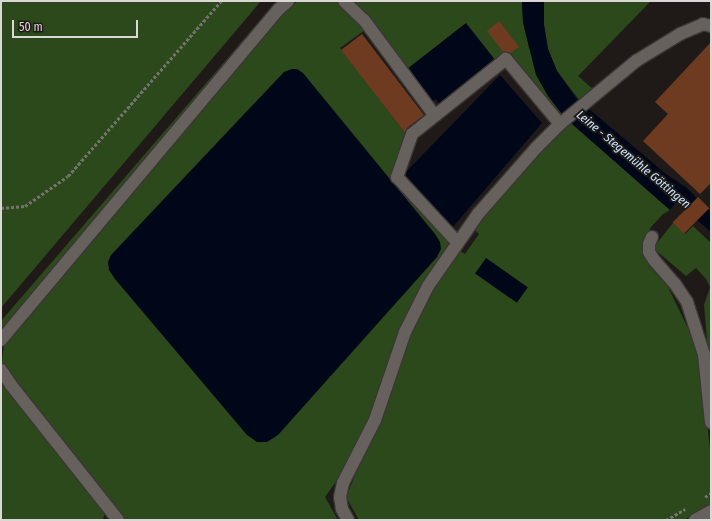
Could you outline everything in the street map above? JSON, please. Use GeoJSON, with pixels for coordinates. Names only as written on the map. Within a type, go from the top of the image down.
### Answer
{"type":"FeatureCollection","features":[{"type":"Feature","properties":{"kind":"street"},"geometry":{"type":"LineString","coordinates":[[1,340],[279,9],[288,1]]}},
{"type":"Feature","properties":{"kind":"street"},"geometry":{"type":"LineString","coordinates":[[344,1],[364,20],[435,116]]}},
{"type":"Feature","properties":{"kind":"street"},"geometry":{"type":"LineString","coordinates":[[348,520],[342,509],[340,497],[343,483],[375,420],[405,332],[428,286],[457,242],[478,214],[536,148],[585,102],[636,61],[680,34],[703,24],[711,26]]}},
{"type":"Feature","properties":{"kind":"street"},"geometry":{"type":"LineString","coordinates":[[457,242],[397,176],[412,134],[506,59],[563,122]]}},
{"type":"Feature","properties":{"kind":"street"},"geometry":{"type":"LineString","coordinates":[[652,237],[649,244],[649,252],[675,284],[687,302],[704,354],[711,423]]}},
{"type":"Feature","properties":{"kind":"street"},"geometry":{"type":"LineString","coordinates":[[1,370],[115,519]]}},
{"type":"Feature","properties":{"kind":"street"},"geometry":{"type":"LineString","coordinates":[[695,520],[711,511]]}},
{"type":"Feature","properties":{"kind":"path"},"geometry":{"type":"LineString","coordinates":[[1,208],[25,206],[68,176],[221,1]]}},
{"type":"Feature","properties":{"kind":"green space"},"geometry":{"type":"Polygon","coordinates":[[[1,1],[261,1],[1,308],[1,1]]]}},
{"type":"Feature","properties":{"kind":"green space"},"geometry":{"type":"Polygon","coordinates":[[[277,1],[283,1],[1,333],[1,321],[277,1]]]}},
{"type":"Feature","properties":{"kind":"green space"},"geometry":{"type":"Polygon","coordinates":[[[298,1],[337,1],[343,5],[365,30],[340,48],[405,133],[392,177],[448,241],[449,248],[401,330],[390,356],[375,405],[350,462],[325,497],[338,520],[122,520],[5,371],[2,362],[4,342],[280,15],[298,1]]]}},
{"type":"Feature","properties":{"kind":"green space"},"geometry":{"type":"Polygon","coordinates":[[[349,1],[522,1],[523,22],[529,48],[563,115],[560,119],[506,56],[496,61],[407,69],[349,1]]]}},
{"type":"Feature","properties":{"kind":"green space"},"geometry":{"type":"Polygon","coordinates":[[[544,1],[651,1],[578,76],[593,89],[580,101],[557,71],[548,49],[544,25],[544,1]]]}},
{"type":"Feature","properties":{"kind":"green space"},"geometry":{"type":"Polygon","coordinates":[[[569,121],[670,210],[663,214],[651,227],[642,244],[644,256],[650,267],[667,285],[699,351],[711,458],[711,504],[684,520],[359,520],[346,497],[371,438],[404,348],[435,285],[458,250],[465,254],[479,234],[473,228],[482,215],[569,121]]]}},
{"type":"Feature","properties":{"kind":"green space"},"geometry":{"type":"Polygon","coordinates":[[[673,223],[685,234],[693,226],[711,243],[711,386],[704,305],[710,287],[706,279],[696,268],[686,276],[653,248],[673,223]]]}},
{"type":"Feature","properties":{"kind":"green space"},"geometry":{"type":"Polygon","coordinates":[[[1,379],[105,512],[103,520],[1,520],[1,379]]]}},
{"type":"Feature","properties":{"kind":"water","name":"Leine - Stegemühle Göttingen"},"geometry":{"type":"Polygon","coordinates":[[[522,1],[544,1],[544,25],[548,49],[557,71],[576,98],[666,174],[687,188],[711,212],[711,232],[676,202],[670,210],[561,113],[548,96],[536,75],[523,22],[522,1]]]}},
{"type":"Feature","properties":{"kind":"water"},"geometry":{"type":"Polygon","coordinates":[[[466,23],[496,61],[440,105],[436,99],[432,101],[407,69],[466,23]]]}},
{"type":"Feature","properties":{"kind":"water"},"geometry":{"type":"Polygon","coordinates":[[[297,69],[303,73],[435,234],[440,242],[441,249],[437,257],[278,435],[267,442],[257,442],[247,435],[115,279],[109,270],[108,262],[111,255],[284,72],[297,69]]]}},
{"type":"Feature","properties":{"kind":"water"},"geometry":{"type":"Polygon","coordinates":[[[500,75],[542,123],[452,228],[403,175],[500,75]]]}},
{"type":"Feature","properties":{"kind":"water"},"geometry":{"type":"Polygon","coordinates":[[[486,258],[528,287],[517,303],[475,274],[486,258]]]}},
{"type":"Feature","properties":{"kind":"building"},"geometry":{"type":"Polygon","coordinates":[[[499,21],[519,47],[510,53],[503,52],[487,31],[499,21]]]}},
{"type":"Feature","properties":{"kind":"building"},"geometry":{"type":"Polygon","coordinates":[[[362,34],[424,115],[407,128],[405,133],[341,50],[362,34]]]}},
{"type":"Feature","properties":{"kind":"building"},"geometry":{"type":"Polygon","coordinates":[[[711,42],[711,183],[700,194],[643,141],[668,114],[655,102],[711,42]]]}},
{"type":"Feature","properties":{"kind":"building"},"geometry":{"type":"Polygon","coordinates":[[[698,197],[709,208],[684,234],[673,222],[698,197]]]}}]}
